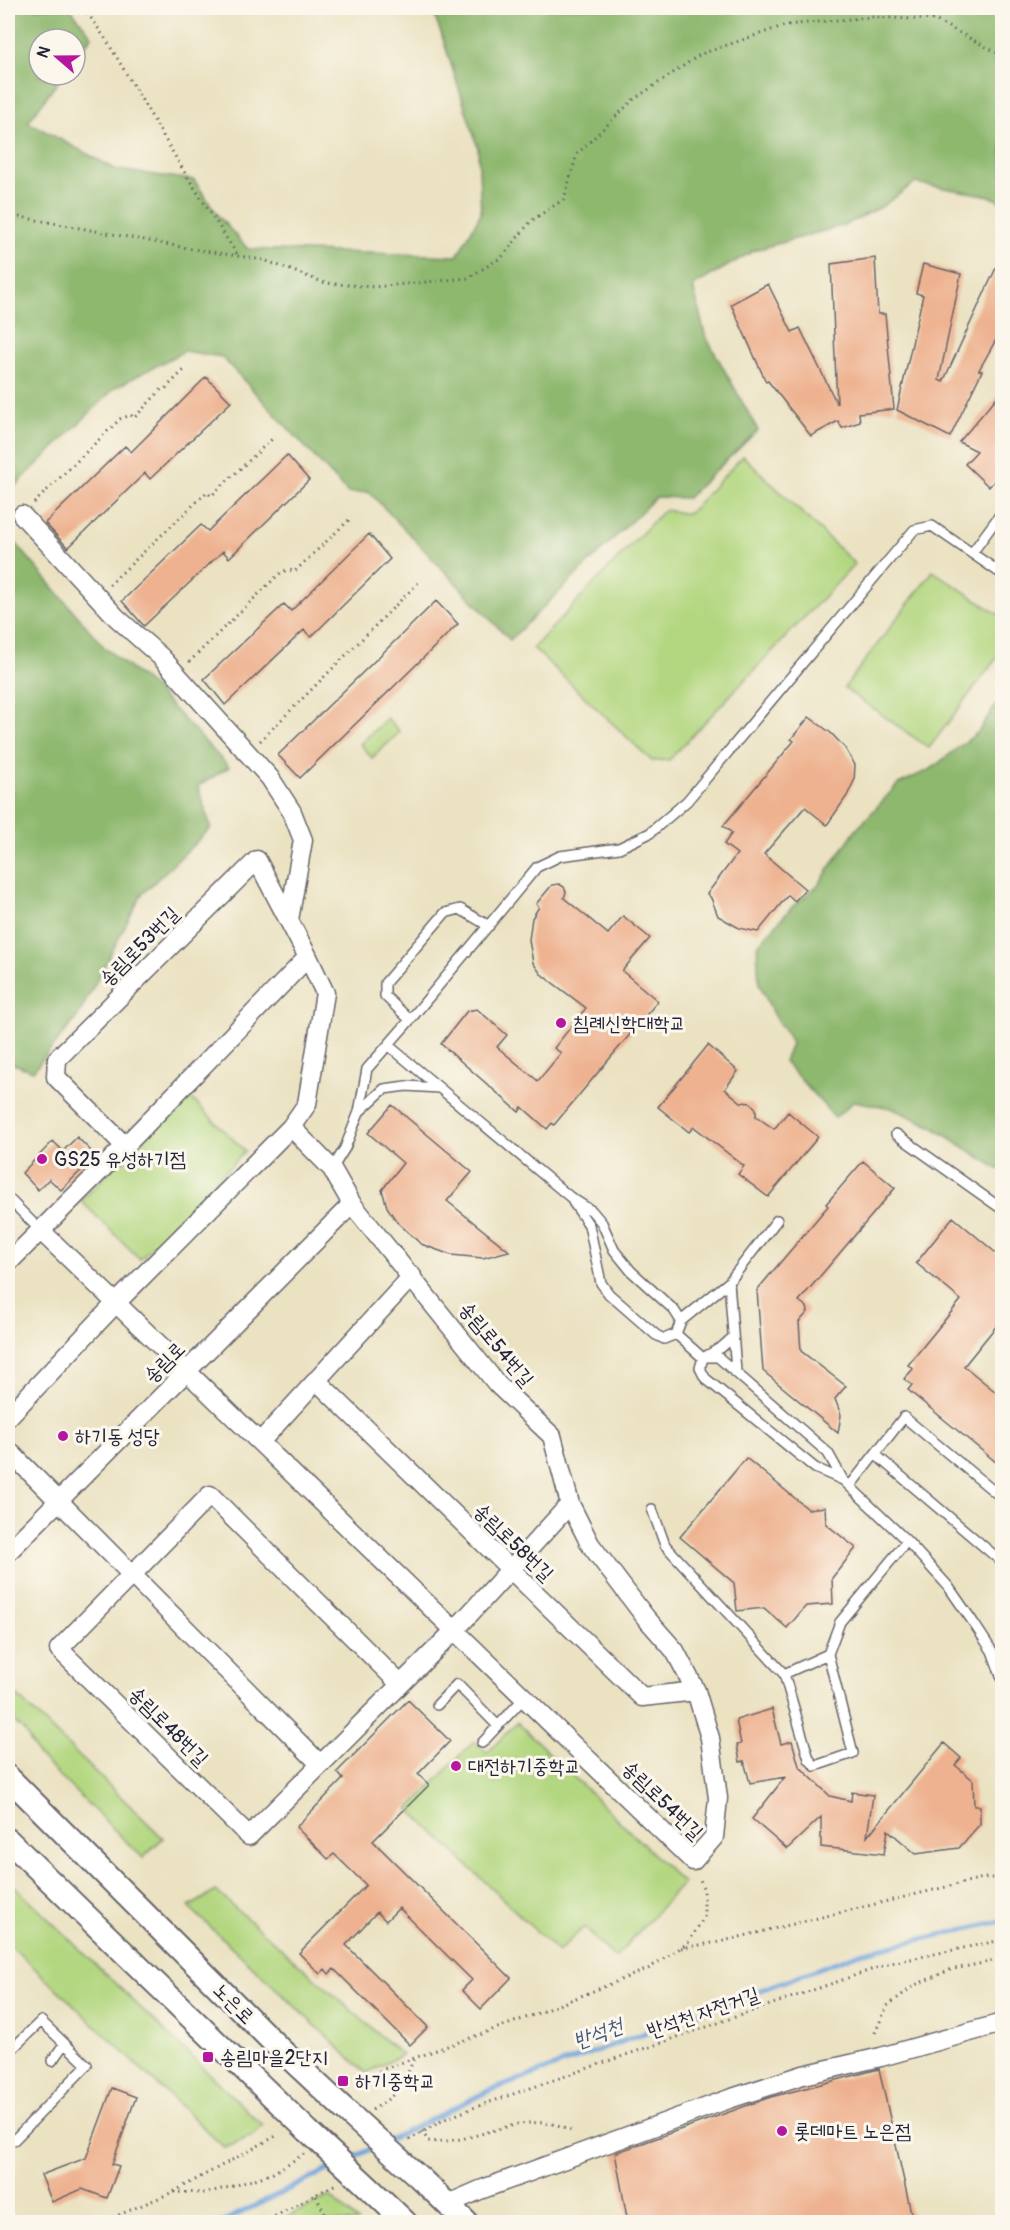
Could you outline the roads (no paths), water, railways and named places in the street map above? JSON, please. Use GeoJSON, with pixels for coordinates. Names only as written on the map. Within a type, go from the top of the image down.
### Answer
{"type":"FeatureCollection","features":[{"type":"Feature","properties":{"kind":"street"},"geometry":{"type":"LineString","coordinates":[[22,514],[117,618],[177,674],[270,778],[287,803],[298,823],[303,840],[289,920]]}},
{"type":"Feature","properties":{"kind":"street","name":"송림로53번길"},"geometry":{"type":"LineString","coordinates":[[8,1417],[116,1303],[291,1127],[307,1104],[325,993],[257,860],[57,1059],[56,1077],[125,1146]]}},
{"type":"Feature","properties":{"kind":"street"},"geometry":{"type":"LineString","coordinates":[[8,1263],[308,957]]}},
{"type":"Feature","properties":{"kind":"street"},"geometry":{"type":"LineString","coordinates":[[291,1127],[332,1169],[352,1203]]}},
{"type":"Feature","properties":{"kind":"street","name":"송림로54번길"},"geometry":{"type":"LineString","coordinates":[[187,1371],[693,1861],[714,1837],[718,1798],[710,1738],[696,1691],[675,1651],[646,1618],[590,1544],[570,1504],[552,1436],[497,1384],[352,1203]]}},
{"type":"Feature","properties":{"kind":"street","name":"송림로"},"geometry":{"type":"LineString","coordinates":[[8,1552],[352,1203]]}},
{"type":"Feature","properties":{"kind":"street"},"geometry":{"type":"LineString","coordinates":[[40,1230],[187,1371]]}},
{"type":"Feature","properties":{"kind":"street"},"geometry":{"type":"LineString","coordinates":[[260,1442],[412,1276]]}},
{"type":"Feature","properties":{"kind":"street","name":"송림로58번길"},"geometry":{"type":"LineString","coordinates":[[316,1380],[642,1697],[696,1691]]}},
{"type":"Feature","properties":{"kind":"street"},"geometry":{"type":"LineString","coordinates":[[8,1450],[320,1764]]}},
{"type":"Feature","properties":{"kind":"street","name":"송림로48번길"},"geometry":{"type":"LineString","coordinates":[[400,1684],[210,1496],[59,1649],[249,1836],[454,1630],[570,1504]]}},
{"type":"Feature","properties":{"kind":"street","name":"노은로"},"geometry":{"type":"LineString","coordinates":[[8,1777],[280,2049],[353,2112],[466,2223]]}},
{"type":"Feature","properties":{"kind":"street","name":"노은로"},"geometry":{"type":"LineString","coordinates":[[8,1840],[310,2140],[383,2201],[405,2223]]}},
{"type":"Feature","properties":{"kind":"street"},"geometry":{"type":"LineString","coordinates":[[448,2204],[490,2186],[696,2111],[803,2075],[881,2057],[1002,2023]]}},
{"type":"Feature","properties":{"kind":"lane"},"geometry":{"type":"LineString","coordinates":[[972,553],[1002,512]]}},
{"type":"Feature","properties":{"kind":"lane"},"geometry":{"type":"LineString","coordinates":[[332,1169],[345,1148],[359,1112],[367,1069],[537,867],[560,856],[619,848],[650,833],[687,801],[914,530],[932,526],[1002,574]]}},
{"type":"Feature","properties":{"kind":"lane"},"geometry":{"type":"LineString","coordinates":[[410,1020],[385,996],[385,983],[445,913],[460,909],[489,926]]}},
{"type":"Feature","properties":{"kind":"lane"},"geometry":{"type":"LineString","coordinates":[[388,1045],[570,1197],[592,1211],[602,1223],[614,1250],[632,1271],[674,1310],[681,1321]]}},
{"type":"Feature","properties":{"kind":"lane"},"geometry":{"type":"LineString","coordinates":[[359,1112],[384,1089],[406,1086],[439,1088]]}},
{"type":"Feature","properties":{"kind":"lane"},"geometry":{"type":"LineString","coordinates":[[896,1134],[1002,1209]]}},
{"type":"Feature","properties":{"kind":"lane"},"geometry":{"type":"LineString","coordinates":[[570,1197],[589,1225],[601,1283],[609,1294],[656,1335],[664,1339],[676,1334],[681,1321],[729,1282],[777,1220]]}},
{"type":"Feature","properties":{"kind":"lane"},"geometry":{"type":"LineString","coordinates":[[8,1198],[40,1230]]}},
{"type":"Feature","properties":{"kind":"lane"},"geometry":{"type":"LineString","coordinates":[[729,1282],[736,1371]]}},
{"type":"Feature","properties":{"kind":"lane"},"geometry":{"type":"LineString","coordinates":[[676,1334],[703,1358],[718,1357],[736,1371],[828,1453],[846,1483],[907,1541],[948,1586],[992,1651],[1002,1678]]}},
{"type":"Feature","properties":{"kind":"lane"},"geometry":{"type":"LineString","coordinates":[[734,1337],[703,1358],[700,1368],[705,1378],[815,1468],[846,1483]]}},
{"type":"Feature","properties":{"kind":"lane"},"geometry":{"type":"LineString","coordinates":[[846,1483],[876,1455],[904,1418],[1002,1498]]}},
{"type":"Feature","properties":{"kind":"lane"},"geometry":{"type":"LineString","coordinates":[[876,1455],[1002,1562]]}},
{"type":"Feature","properties":{"kind":"lane"},"geometry":{"type":"LineString","coordinates":[[652,1509],[665,1545],[784,1674],[809,1759],[815,1766],[852,1753],[828,1654],[840,1622],[907,1541]]}},
{"type":"Feature","properties":{"kind":"lane"},"geometry":{"type":"LineString","coordinates":[[784,1674],[828,1654]]}},
{"type":"Feature","properties":{"kind":"lane"},"geometry":{"type":"LineString","coordinates":[[437,1705],[457,1684],[498,1726]]}},
{"type":"Feature","properties":{"kind":"lane"},"geometry":{"type":"LineString","coordinates":[[482,1743],[524,1698]]}},
{"type":"Feature","properties":{"kind":"lane"},"geometry":{"type":"LineString","coordinates":[[8,2053],[40,2021],[87,2066],[14,2140],[8,2140]]}},
{"type":"Feature","properties":{"kind":"lane"},"geometry":{"type":"LineString","coordinates":[[52,2061],[64,2044]]}},
{"type":"Feature","properties":{"kind":"waterway","name":"반석천"},"geometry":{"type":"LineString","coordinates":[[387,2141],[484,2093],[860,1953],[1002,1921]]}},
{"type":"Feature","properties":{"kind":"waterway","name":"반석천"},"geometry":{"type":"LineString","coordinates":[[347,2161],[376,2146]]}},
{"type":"Feature","properties":{"kind":"waterway","name":"반석천"},"geometry":{"type":"LineString","coordinates":[[222,2222],[336,2166]]}},
{"type":"Feature","properties":{"kind":"place","name":"침례신학대학교"},"geometry":{"type":"Point","coordinates":[561,1023]}},
{"type":"Feature","properties":{"kind":"place","name":"GS25 유성하기점"},"geometry":{"type":"Point","coordinates":[42,1159]}},
{"type":"Feature","properties":{"kind":"place","name":"하기동 성당"},"geometry":{"type":"Point","coordinates":[63,1436]}},
{"type":"Feature","properties":{"kind":"place","name":"대전하기중학교"},"geometry":{"type":"Point","coordinates":[456,1766]}},
{"type":"Feature","properties":{"kind":"place","name":"송림마을2단지"},"geometry":{"type":"Point","coordinates":[208,2057]}},
{"type":"Feature","properties":{"kind":"place","name":"하기중학교"},"geometry":{"type":"Point","coordinates":[343,2081]}},
{"type":"Feature","properties":{"kind":"place","name":"롯데마트 노은점"},"geometry":{"type":"Point","coordinates":[782,2131]}}]}
